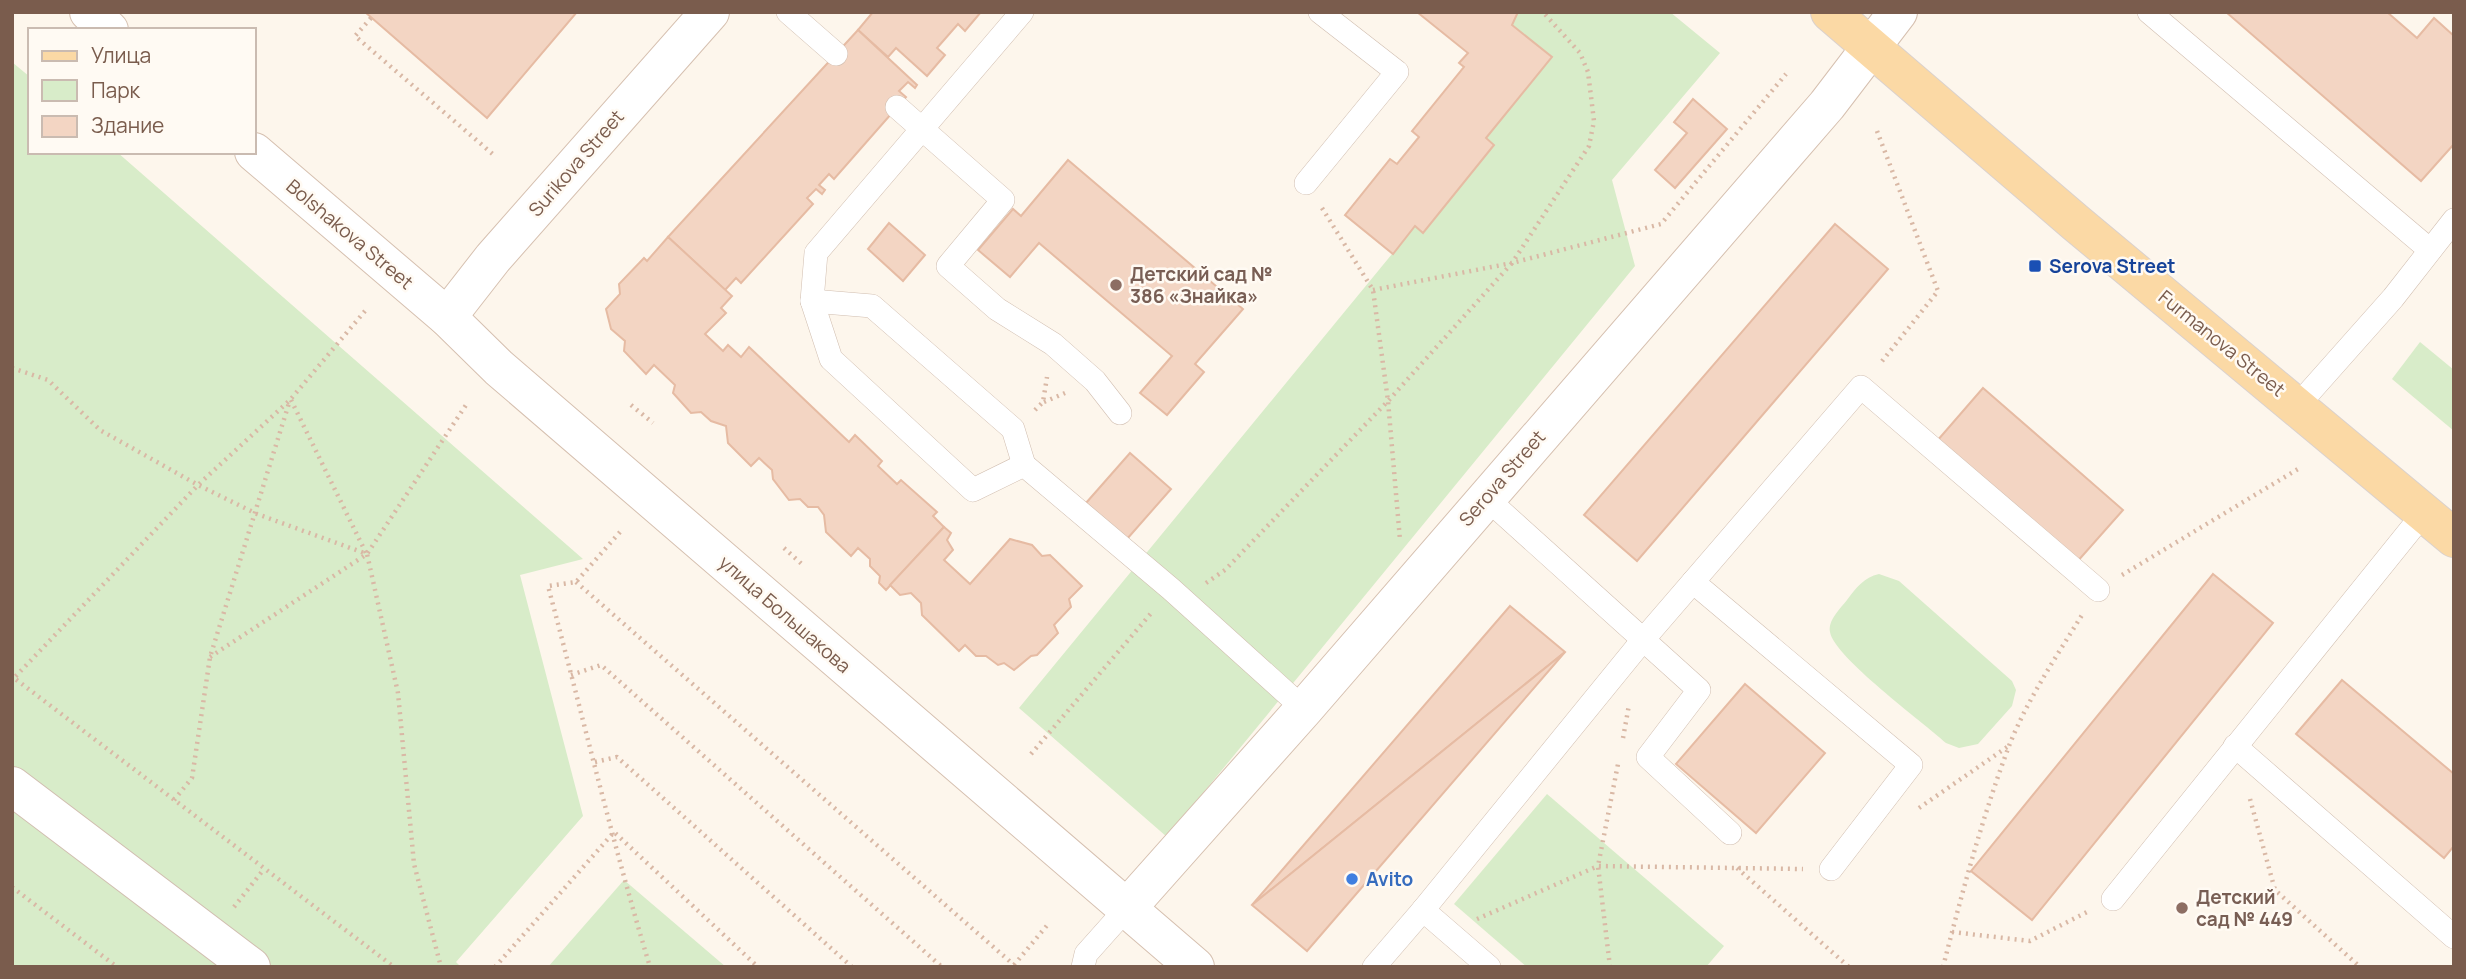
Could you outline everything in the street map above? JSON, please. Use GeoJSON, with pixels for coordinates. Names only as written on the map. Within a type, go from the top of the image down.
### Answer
{"type":"FeatureCollection","features":[{"type":"Feature","properties":{"kind":"main road","name":"Furmanova Street"},"geometry":{"type":"LineString","coordinates":[[1830,12],[1870,49],[2454,538]]}},
{"type":"Feature","properties":{"kind":"street"},"geometry":{"type":"LineString","coordinates":[[89,12],[107,28]]}},
{"type":"Feature","properties":{"kind":"street","name":"Surikova Street"},"geometry":{"type":"LineString","coordinates":[[447,317],[493,258],[710,12]]}},
{"type":"Feature","properties":{"kind":"street","name":"Serova Street"},"geometry":{"type":"LineString","coordinates":[[1127,908],[1304,709],[1827,105],[1898,12]]}},
{"type":"Feature","properties":{"kind":"street","name":"Bolshakova Street"},"geometry":{"type":"LineString","coordinates":[[256,154],[447,317]]}},
{"type":"Feature","properties":{"kind":"street","name":"улица Большакова"},"geometry":{"type":"LineString","coordinates":[[447,317],[499,368],[1127,908]]}},
{"type":"Feature","properties":{"kind":"street"},"geometry":{"type":"LineString","coordinates":[[12,786],[251,967]]}},
{"type":"Feature","properties":{"kind":"street"},"geometry":{"type":"LineString","coordinates":[[1127,908],[1195,967]]}},
{"type":"Feature","properties":{"kind":"lane"},"geometry":{"type":"LineString","coordinates":[[788,12],[836,54]]}},
{"type":"Feature","properties":{"kind":"lane"},"geometry":{"type":"LineString","coordinates":[[1022,12],[816,253],[812,301],[831,359],[973,490],[1024,465]]}},
{"type":"Feature","properties":{"kind":"lane"},"geometry":{"type":"LineString","coordinates":[[1306,184],[1397,72],[1320,12]]}},
{"type":"Feature","properties":{"kind":"lane"},"geometry":{"type":"LineString","coordinates":[[2149,12],[2430,250]]}},
{"type":"Feature","properties":{"kind":"lane"},"geometry":{"type":"LineString","coordinates":[[897,107],[1003,200],[948,266],[997,309],[1053,344],[1095,381],[1120,413]]}},
{"type":"Feature","properties":{"kind":"lane"},"geometry":{"type":"LineString","coordinates":[[2298,405],[2393,298],[2454,220]]}},
{"type":"Feature","properties":{"kind":"lane"},"geometry":{"type":"LineString","coordinates":[[812,301],[872,306],[1013,429],[1024,465],[1171,589],[1304,709]]}},
{"type":"Feature","properties":{"kind":"lane"},"geometry":{"type":"LineString","coordinates":[[1374,967],[1642,641],[1861,387],[2098,590]]}},
{"type":"Feature","properties":{"kind":"lane"},"geometry":{"type":"LineString","coordinates":[[1485,497],[1699,690],[1648,757],[1730,833]]}},
{"type":"Feature","properties":{"kind":"lane"},"geometry":{"type":"LineString","coordinates":[[2112,899],[2424,513]]}},
{"type":"Feature","properties":{"kind":"lane"},"geometry":{"type":"LineString","coordinates":[[1693,582],[1912,765],[1831,870]]}},
{"type":"Feature","properties":{"kind":"lane"},"geometry":{"type":"LineString","coordinates":[[2235,746],[2454,937]]}},
{"type":"Feature","properties":{"kind":"lane"},"geometry":{"type":"LineString","coordinates":[[1083,967],[1086,954],[1127,908]]}},
{"type":"Feature","properties":{"kind":"lane"},"geometry":{"type":"LineString","coordinates":[[1423,910],[1489,967]]}},
{"type":"Feature","properties":{"kind":"path"},"geometry":{"type":"LineString","coordinates":[[1031,754],[1171,589],[1202,586],[1225,570],[1388,401],[1512,262],[1589,146],[1594,121],[1588,72],[1580,53],[1544,12]]}},
{"type":"Feature","properties":{"kind":"path"},"geometry":{"type":"LineString","coordinates":[[371,18],[355,36],[495,156]]}},
{"type":"Feature","properties":{"kind":"path"},"geometry":{"type":"LineString","coordinates":[[1373,290],[1512,262],[1661,224],[1786,74]]}},
{"type":"Feature","properties":{"kind":"path"},"geometry":{"type":"LineString","coordinates":[[1861,387],[1938,291],[1877,131]]}},
{"type":"Feature","properties":{"kind":"path"},"geometry":{"type":"LineString","coordinates":[[1306,184],[1373,290],[1388,401],[1405,590]]}},
{"type":"Feature","properties":{"kind":"path"},"geometry":{"type":"LineString","coordinates":[[365,310],[290,400],[198,485],[13,678],[394,967]]}},
{"type":"Feature","properties":{"kind":"path"},"geometry":{"type":"LineString","coordinates":[[1013,429],[1043,402],[1053,344]]}},
{"type":"Feature","properties":{"kind":"path"},"geometry":{"type":"LineString","coordinates":[[12,368],[48,380],[100,430],[198,485],[257,514],[367,554]]}},
{"type":"Feature","properties":{"kind":"path"},"geometry":{"type":"LineString","coordinates":[[174,800],[192,778],[210,657],[257,514],[290,400]]}},
{"type":"Feature","properties":{"kind":"path"},"geometry":{"type":"LineString","coordinates":[[290,400],[367,554],[398,692],[414,864],[441,967]]}},
{"type":"Feature","properties":{"kind":"path"},"geometry":{"type":"LineString","coordinates":[[210,657],[367,554],[468,402]]}},
{"type":"Feature","properties":{"kind":"path"},"geometry":{"type":"LineString","coordinates":[[631,405],[653,423]]}},
{"type":"Feature","properties":{"kind":"path"},"geometry":{"type":"LineString","coordinates":[[1942,967],[1967,875],[2010,745],[2047,671],[2098,590],[2298,469]]}},
{"type":"Feature","properties":{"kind":"path"},"geometry":{"type":"LineString","coordinates":[[620,532],[576,582],[548,586],[614,832],[624,880],[650,967]]}},
{"type":"Feature","properties":{"kind":"path"},"geometry":{"type":"LineString","coordinates":[[784,548],[804,566]]}},
{"type":"Feature","properties":{"kind":"path"},"geometry":{"type":"LineString","coordinates":[[576,582],[1013,966],[1049,923]]}},
{"type":"Feature","properties":{"kind":"path"},"geometry":{"type":"LineString","coordinates":[[1621,749],[1642,641]]}},
{"type":"Feature","properties":{"kind":"path"},"geometry":{"type":"LineString","coordinates":[[571,675],[601,665],[942,967]]}},
{"type":"Feature","properties":{"kind":"path"},"geometry":{"type":"LineString","coordinates":[[1909,815],[2010,745]]}},
{"type":"Feature","properties":{"kind":"path"},"geometry":{"type":"LineString","coordinates":[[2235,746],[2275,890],[2360,967]]}},
{"type":"Feature","properties":{"kind":"path"},"geometry":{"type":"LineString","coordinates":[[595,762],[617,757],[852,967]]}},
{"type":"Feature","properties":{"kind":"path"},"geometry":{"type":"LineString","coordinates":[[1610,967],[1598,866],[1619,762]]}},
{"type":"Feature","properties":{"kind":"path"},"geometry":{"type":"LineString","coordinates":[[495,967],[614,832]]}},
{"type":"Feature","properties":{"kind":"path"},"geometry":{"type":"LineString","coordinates":[[614,832],[758,967]]}},
{"type":"Feature","properties":{"kind":"path"},"geometry":{"type":"LineString","coordinates":[[1448,931],[1598,866],[1831,870]]}},
{"type":"Feature","properties":{"kind":"path"},"geometry":{"type":"LineString","coordinates":[[1737,868],[1849,967]]}},
{"type":"Feature","properties":{"kind":"path"},"geometry":{"type":"LineString","coordinates":[[12,887],[117,967]]}},
{"type":"Feature","properties":{"kind":"path"},"geometry":{"type":"LineString","coordinates":[[1952,932],[2030,941],[2112,899]]}},
{"type":"Feature","properties":{"kind":"green space"},"geometry":{"type":"Polygon","coordinates":[[[1518,12],[1670,12],[1720,53],[1612,180],[1635,266],[1167,837],[1019,708],[1415,226],[1423,232],[1494,145],[1486,138],[1552,57],[1512,25],[1518,12]]]}},
{"type":"Feature","properties":{"kind":"green space"},"geometry":{"type":"Polygon","coordinates":[[[12,62],[28,75],[28,154],[119,154],[583,559],[520,575],[583,816],[456,962],[461,967],[12,967],[12,62]]]}},
{"type":"Feature","properties":{"kind":"green space"},"geometry":{"type":"Polygon","coordinates":[[[2420,342],[2454,370],[2454,431],[2392,379],[2420,342]]]}},
{"type":"Feature","properties":{"kind":"green space"},"geometry":{"type":"Polygon","coordinates":[[[1879,574],[1899,581],[2012,681],[2016,690],[2012,706],[1978,744],[1959,748],[1946,743],[1862,673],[1835,643],[1830,628],[1835,615],[1861,584],[1879,574]]]}},
{"type":"Feature","properties":{"kind":"green space"},"geometry":{"type":"Polygon","coordinates":[[[1547,794],[1724,946],[1706,967],[1527,967],[1454,904],[1547,794]]]}},
{"type":"Feature","properties":{"kind":"green space"},"geometry":{"type":"Polygon","coordinates":[[[624,880],[726,967],[548,967],[624,880]]]}},
{"type":"Feature","properties":{"kind":"building"},"geometry":{"type":"Polygon","coordinates":[[[365,12],[577,12],[487,118],[365,12]]]}},
{"type":"Feature","properties":{"kind":"building"},"geometry":{"type":"Polygon","coordinates":[[[873,12],[981,12],[965,31],[958,24],[937,48],[945,55],[927,76],[896,48],[888,57],[858,30],[873,12]]]}},
{"type":"Feature","properties":{"kind":"building"},"geometry":{"type":"Polygon","coordinates":[[[1417,12],[1518,12],[1512,25],[1552,57],[1486,138],[1494,145],[1423,233],[1415,226],[1393,254],[1345,215],[1390,159],[1397,164],[1419,137],[1412,131],[1464,67],[1459,63],[1468,53],[1417,12]]]}},
{"type":"Feature","properties":{"kind":"building"},"geometry":{"type":"Polygon","coordinates":[[[2226,12],[2387,12],[2417,38],[2434,18],[2454,36],[2454,144],[2421,181],[2226,12]]]}},
{"type":"Feature","properties":{"kind":"building"},"geometry":{"type":"Polygon","coordinates":[[[858,30],[917,85],[915,88],[908,82],[899,91],[906,97],[834,179],[829,174],[819,185],[825,190],[822,194],[816,189],[807,198],[813,204],[741,283],[736,278],[725,290],[668,237],[858,30]]]}},
{"type":"Feature","properties":{"kind":"building"},"geometry":{"type":"Polygon","coordinates":[[[1693,99],[1727,129],[1675,188],[1655,170],[1687,133],[1674,122],[1693,99]]]}},
{"type":"Feature","properties":{"kind":"building"},"geometry":{"type":"Polygon","coordinates":[[[1068,160],[1243,309],[1195,364],[1204,372],[1167,415],[1140,393],[1172,356],[1039,243],[1010,277],[978,250],[1013,209],[1021,216],[1068,160]]]}},
{"type":"Feature","properties":{"kind":"building"},"geometry":{"type":"Polygon","coordinates":[[[889,223],[925,255],[903,281],[868,249],[889,223]]]}},
{"type":"Feature","properties":{"kind":"building"},"geometry":{"type":"Polygon","coordinates":[[[1835,224],[1888,269],[1637,561],[1584,515],[1835,224]]]}},
{"type":"Feature","properties":{"kind":"building"},"geometry":{"type":"Polygon","coordinates":[[[668,237],[732,296],[721,308],[726,313],[705,334],[723,351],[728,345],[741,357],[749,347],[849,442],[855,435],[882,461],[878,466],[897,484],[901,480],[937,512],[933,516],[944,527],[886,590],[879,583],[880,576],[870,566],[870,559],[858,548],[851,556],[826,532],[824,515],[818,507],[808,507],[800,499],[789,500],[773,479],[772,470],[759,458],[751,466],[728,443],[726,426],[711,421],[701,412],[691,413],[673,393],[675,385],[654,365],[646,374],[624,351],[625,341],[611,329],[606,309],[620,294],[619,284],[644,258],[647,261],[668,237]]]}},
{"type":"Feature","properties":{"kind":"building"},"geometry":{"type":"Polygon","coordinates":[[[1983,388],[2123,510],[2076,563],[1937,441],[1983,388]]]}},
{"type":"Feature","properties":{"kind":"building"},"geometry":{"type":"Polygon","coordinates":[[[1130,453],[1171,489],[1127,539],[1086,503],[1130,453]]]}},
{"type":"Feature","properties":{"kind":"building"},"geometry":{"type":"Polygon","coordinates":[[[944,527],[951,533],[947,540],[953,550],[944,560],[970,584],[1010,539],[1032,545],[1042,556],[1050,555],[1082,586],[1069,599],[1071,607],[1054,625],[1058,633],[1037,655],[1031,656],[1014,670],[1004,663],[998,665],[986,656],[976,656],[965,645],[959,651],[922,615],[921,603],[911,593],[900,595],[890,585],[944,527]]]}},
{"type":"Feature","properties":{"kind":"building"},"geometry":{"type":"Polygon","coordinates":[[[2213,574],[2273,623],[2032,920],[1971,871],[2213,574]]]}},
{"type":"Feature","properties":{"kind":"building"},"geometry":{"type":"Polygon","coordinates":[[[1510,606],[1565,652],[1252,905],[1510,606]]]}},
{"type":"Feature","properties":{"kind":"building"},"geometry":{"type":"Polygon","coordinates":[[[1565,652],[1307,951],[1252,905],[1565,652]]]}},
{"type":"Feature","properties":{"kind":"building"},"geometry":{"type":"Polygon","coordinates":[[[2342,680],[2454,774],[2454,846],[2444,858],[2296,734],[2342,680]]]}},
{"type":"Feature","properties":{"kind":"building"},"geometry":{"type":"Polygon","coordinates":[[[1745,684],[1825,753],[1756,833],[1676,764],[1745,684]]]}},
{"type":"Feature","properties":{"kind":"place","name":"Serova Street"},"geometry":{"type":"Point","coordinates":[2035,266]}},
{"type":"Feature","properties":{"kind":"place","name":"Детский сад № 386 «Знайка»"},"geometry":{"type":"Point","coordinates":[1116,285]}},
{"type":"Feature","properties":{"kind":"place","name":"Avito"},"geometry":{"type":"Point","coordinates":[1352,879]}},
{"type":"Feature","properties":{"kind":"place","name":"Детский сад № 449"},"geometry":{"type":"Point","coordinates":[2182,908]}}]}
